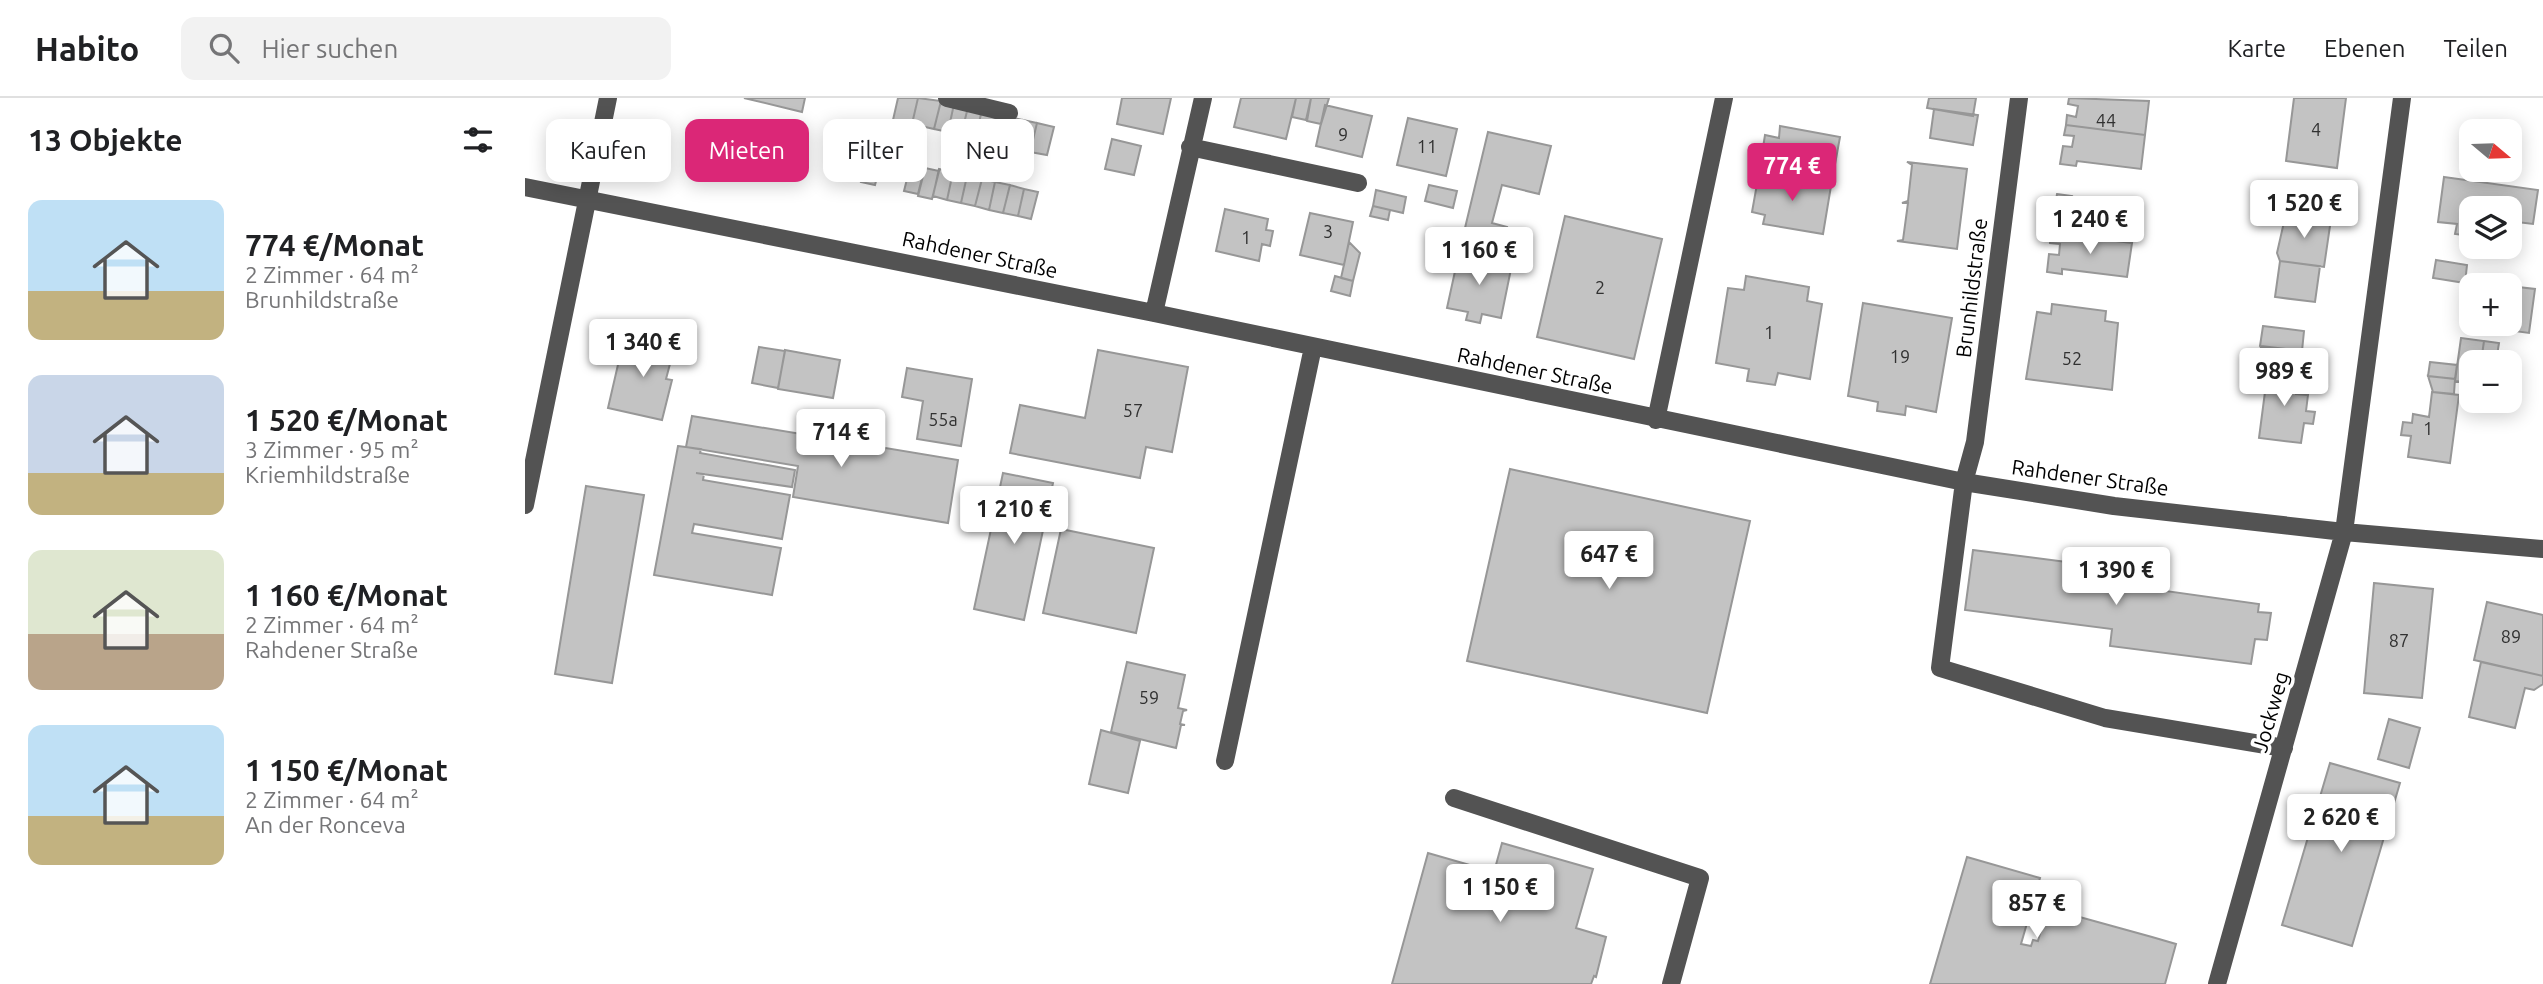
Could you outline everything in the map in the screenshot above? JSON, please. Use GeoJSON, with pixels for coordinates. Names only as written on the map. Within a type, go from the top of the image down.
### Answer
{"type":"FeatureCollection","features":[{"type":"Feature","properties":{"kind":"street"},"geometry":{"type":"LineString","coordinates":[[525,505],[531,450],[608,98]]}},
{"type":"Feature","properties":{"kind":"street"},"geometry":{"type":"LineString","coordinates":[[947,98],[1009,113]]}},
{"type":"Feature","properties":{"kind":"street"},"geometry":{"type":"LineString","coordinates":[[1154,313],[1203,98]]}},
{"type":"Feature","properties":{"kind":"street"},"geometry":{"type":"LineString","coordinates":[[1656,420],[1724,98]]}},
{"type":"Feature","properties":{"kind":"street","name":"Brunhildstraße"},"geometry":{"type":"LineString","coordinates":[[2019,98],[1975,442],[1964,482],[1940,668],[2105,718],[2284,748]]}},
{"type":"Feature","properties":{"kind":"street","name":"Jockweg"},"geometry":{"type":"LineString","coordinates":[[2217,984],[2344,532],[2402,98]]}},
{"type":"Feature","properties":{"kind":"street"},"geometry":{"type":"LineString","coordinates":[[1190,147],[1358,183]]}},
{"type":"Feature","properties":{"kind":"street","name":"Rahdener Straße"},"geometry":{"type":"LineString","coordinates":[[525,187],[1154,313],[1656,420],[1964,482],[2114,506],[2344,532],[2543,549]]}},
{"type":"Feature","properties":{"kind":"street"},"geometry":{"type":"LineString","coordinates":[[1225,761],[1313,347]]}},
{"type":"Feature","properties":{"kind":"street"},"geometry":{"type":"LineString","coordinates":[[1454,797],[1700,878],[1671,984]]}},
{"type":"Feature","properties":{"kind":"building"},"geometry":{"type":"Polygon","coordinates":[[[744,98],[805,98],[802,112],[744,98]]]}},
{"type":"Feature","properties":{"kind":"building"},"geometry":{"type":"Polygon","coordinates":[[[898,98],[918,98],[913,119],[893,119],[898,98]]]}},
{"type":"Feature","properties":{"kind":"building"},"geometry":{"type":"Polygon","coordinates":[[[918,98],[941,101],[934,129],[927,127],[927,119],[913,119],[918,98]]]}},
{"type":"Feature","properties":{"kind":"building"},"geometry":{"type":"Polygon","coordinates":[[[1122,98],[1171,98],[1163,134],[1117,124],[1122,98]]]}},
{"type":"Feature","properties":{"kind":"building"},"geometry":{"type":"Polygon","coordinates":[[[1241,98],[1296,98],[1286,139],[1234,127],[1241,98]]]}},
{"type":"Feature","properties":{"kind":"building"},"geometry":{"type":"Polygon","coordinates":[[[1296,98],[1311,98],[1306,120],[1292,117],[1296,98]]]}},
{"type":"Feature","properties":{"kind":"building"},"geometry":{"type":"Polygon","coordinates":[[[1311,98],[1329,98],[1321,124],[1307,121],[1311,98]]]}},
{"type":"Feature","properties":{"kind":"building"},"geometry":{"type":"Polygon","coordinates":[[[1929,98],[1976,98],[1973,116],[1927,108],[1929,98]]]}},
{"type":"Feature","properties":{"kind":"building"},"geometry":{"type":"Polygon","coordinates":[[[2069,98],[2149,101],[2145,135],[2066,125],[2067,115],[2076,117],[2078,106],[2068,104],[2069,98]]]}},
{"type":"Feature","properties":{"kind":"building"},"geometry":{"type":"Polygon","coordinates":[[[2294,98],[2346,98],[2337,168],[2286,161],[2294,98]]]}},
{"type":"Feature","properties":{"kind":"building"},"geometry":{"type":"Polygon","coordinates":[[[941,101],[954,104],[951,119],[941,119],[941,130],[934,129],[941,101]]]}},
{"type":"Feature","properties":{"kind":"building"},"geometry":{"type":"Polygon","coordinates":[[[954,104],[968,107],[965,119],[951,119],[954,104]]]}},
{"type":"Feature","properties":{"kind":"building"},"geometry":{"type":"Polygon","coordinates":[[[1325,105],[1372,116],[1362,157],[1316,146],[1325,105]]]}},
{"type":"Feature","properties":{"kind":"building"},"geometry":{"type":"Polygon","coordinates":[[[968,107],[982,110],[980,119],[965,119],[968,107]]]}},
{"type":"Feature","properties":{"kind":"building"},"geometry":{"type":"Polygon","coordinates":[[[1934,109],[1978,115],[1973,145],[1930,138],[1934,109]]]}},
{"type":"Feature","properties":{"kind":"building"},"geometry":{"type":"Polygon","coordinates":[[[982,110],[996,113],[995,119],[980,119],[982,110]]]}},
{"type":"Feature","properties":{"kind":"building"},"geometry":{"type":"Polygon","coordinates":[[[996,113],[1009,117],[1009,119],[995,119],[996,113]]]}},
{"type":"Feature","properties":{"kind":"building"},"geometry":{"type":"Polygon","coordinates":[[[1408,118],[1457,129],[1446,176],[1397,165],[1408,118]]]}},
{"type":"Feature","properties":{"kind":"building"},"geometry":{"type":"Polygon","coordinates":[[[1037,123],[1054,127],[1047,155],[1034,153],[1037,123]]]}},
{"type":"Feature","properties":{"kind":"building"},"geometry":{"type":"Polygon","coordinates":[[[2066,125],[2145,135],[2141,169],[2077,161],[2076,166],[2060,164],[2063,146],[2072,147],[2074,136],[2064,135],[2066,125]]]}},
{"type":"Feature","properties":{"kind":"building"},"geometry":{"type":"Polygon","coordinates":[[[1780,126],[1840,137],[1831,186],[1759,173],[1765,135],[1779,138],[1780,126]]]}},
{"type":"Feature","properties":{"kind":"building"},"geometry":{"type":"Polygon","coordinates":[[[1488,132],[1551,146],[1539,194],[1502,185],[1492,223],[1507,227],[1500,261],[1459,253],[1488,132]]]}},
{"type":"Feature","properties":{"kind":"building"},"geometry":{"type":"Polygon","coordinates":[[[1112,139],[1141,146],[1134,175],[1105,169],[1112,139]]]}},
{"type":"Feature","properties":{"kind":"building"},"geometry":{"type":"Polygon","coordinates":[[[1907,162],[1967,169],[1957,249],[1897,241],[1903,240],[1908,203],[1902,203],[1908,201],[1912,165],[1907,162]]]}},
{"type":"Feature","properties":{"kind":"building"},"geometry":{"type":"Polygon","coordinates":[[[927,168],[939,171],[932,199],[918,196],[922,182],[927,182],[927,168]]]}},
{"type":"Feature","properties":{"kind":"building"},"geometry":{"type":"Polygon","coordinates":[[[941,169],[941,182],[951,182],[947,200],[933,196],[941,169]]]}},
{"type":"Feature","properties":{"kind":"building"},"geometry":{"type":"Polygon","coordinates":[[[1759,173],[1831,186],[1823,234],[1763,224],[1765,215],[1752,212],[1759,173]]]}},
{"type":"Feature","properties":{"kind":"building"},"geometry":{"type":"Polygon","coordinates":[[[2444,177],[2459,179],[2459,182],[2480,182],[2538,190],[2533,224],[2522,223],[2522,196],[2459,196],[2459,234],[2455,234],[2457,224],[2438,222],[2444,177]]]}},
{"type":"Feature","properties":{"kind":"building"},"geometry":{"type":"Polygon","coordinates":[[[906,182],[921,182],[918,194],[904,191],[906,182]]]}},
{"type":"Feature","properties":{"kind":"building"},"geometry":{"type":"Polygon","coordinates":[[[951,182],[966,182],[961,203],[947,200],[951,182]]]}},
{"type":"Feature","properties":{"kind":"building"},"geometry":{"type":"Polygon","coordinates":[[[966,182],[981,182],[975,206],[961,203],[966,182]]]}},
{"type":"Feature","properties":{"kind":"building"},"geometry":{"type":"Polygon","coordinates":[[[981,182],[995,182],[989,210],[975,206],[981,182]]]}},
{"type":"Feature","properties":{"kind":"building"},"geometry":{"type":"Polygon","coordinates":[[[995,182],[1010,185],[1003,213],[989,210],[995,182]]]}},
{"type":"Feature","properties":{"kind":"building"},"geometry":{"type":"Polygon","coordinates":[[[1010,185],[1024,189],[1018,216],[1003,213],[1010,185]]]}},
{"type":"Feature","properties":{"kind":"building"},"geometry":{"type":"Polygon","coordinates":[[[1429,185],[1457,191],[1453,208],[1425,201],[1429,185]]]}},
{"type":"Feature","properties":{"kind":"building"},"geometry":{"type":"Polygon","coordinates":[[[1024,189],[1038,192],[1031,219],[1018,216],[1024,189]]]}},
{"type":"Feature","properties":{"kind":"building"},"geometry":{"type":"Polygon","coordinates":[[[1376,190],[1406,197],[1403,213],[1373,206],[1376,190]]]}},
{"type":"Feature","properties":{"kind":"building"},"geometry":{"type":"Polygon","coordinates":[[[2057,194],[2072,196],[2071,201],[2136,209],[2132,243],[2051,233],[2053,223],[2062,224],[2064,213],[2054,212],[2057,194]]]}},
{"type":"Feature","properties":{"kind":"building"},"geometry":{"type":"Polygon","coordinates":[[[1373,206],[1390,210],[1388,220],[1370,216],[1373,206]]]}},
{"type":"Feature","properties":{"kind":"building"},"geometry":{"type":"Polygon","coordinates":[[[1225,209],[1268,219],[1266,230],[1273,231],[1270,246],[1262,244],[1259,261],[1216,251],[1225,209]]]}},
{"type":"Feature","properties":{"kind":"building"},"geometry":{"type":"Polygon","coordinates":[[[1310,213],[1353,222],[1344,265],[1300,255],[1310,213]]]}},
{"type":"Feature","properties":{"kind":"building"},"geometry":{"type":"Polygon","coordinates":[[[2286,213],[2331,219],[2324,267],[2280,261],[2277,253],[2286,213]]]}},
{"type":"Feature","properties":{"kind":"building"},"geometry":{"type":"Polygon","coordinates":[[[1565,216],[1662,239],[1634,359],[1537,337],[1565,216]]]}},
{"type":"Feature","properties":{"kind":"building"},"geometry":{"type":"Polygon","coordinates":[[[2051,233],[2132,243],[2127,277],[2062,269],[2062,274],[2047,272],[2049,254],[2059,255],[2060,244],[2050,243],[2051,233]]]}},
{"type":"Feature","properties":{"kind":"building"},"geometry":{"type":"Polygon","coordinates":[[[1349,242],[1360,253],[1353,281],[1341,278],[1349,242]]]}},
{"type":"Feature","properties":{"kind":"building"},"geometry":{"type":"Polygon","coordinates":[[[1459,253],[1512,264],[1501,318],[1482,314],[1480,323],[1466,320],[1468,312],[1447,308],[1459,253]]]}},
{"type":"Feature","properties":{"kind":"building"},"geometry":{"type":"Polygon","coordinates":[[[2436,260],[2467,265],[2466,273],[2459,273],[2459,282],[2433,278],[2436,260]]]}},
{"type":"Feature","properties":{"kind":"building"},"geometry":{"type":"Polygon","coordinates":[[[2280,261],[2320,266],[2315,302],[2275,297],[2280,261]]]}},
{"type":"Feature","properties":{"kind":"building"},"geometry":{"type":"Polygon","coordinates":[[[1335,276],[1353,281],[1350,296],[1331,291],[1335,276]]]}},
{"type":"Feature","properties":{"kind":"building"},"geometry":{"type":"Polygon","coordinates":[[[1746,276],[1809,287],[1807,301],[1822,304],[1810,379],[1778,373],[1775,385],[1747,381],[1749,369],[1716,363],[1728,288],[1744,290],[1746,276]]]}},
{"type":"Feature","properties":{"kind":"building"},"geometry":{"type":"Polygon","coordinates":[[[2522,288],[2535,289],[2529,333],[2522,332],[2522,288]]]}},
{"type":"Feature","properties":{"kind":"building"},"geometry":{"type":"Polygon","coordinates":[[[1863,303],[1952,318],[1936,412],[1906,406],[1905,415],[1877,411],[1878,402],[1848,396],[1863,303]]]}},
{"type":"Feature","properties":{"kind":"building"},"geometry":{"type":"Polygon","coordinates":[[[2052,304],[2106,311],[2105,321],[2118,323],[2112,390],[2026,379],[2037,312],[2051,314],[2052,304]]]}},
{"type":"Feature","properties":{"kind":"building"},"geometry":{"type":"Polygon","coordinates":[[[2263,326],[2304,331],[2302,351],[2260,346],[2263,326]]]}},
{"type":"Feature","properties":{"kind":"building"},"geometry":{"type":"Polygon","coordinates":[[[625,334],[675,345],[666,379],[672,380],[662,420],[608,408],[620,356],[628,358],[632,337],[625,334]]]}},
{"type":"Feature","properties":{"kind":"building"},"geometry":{"type":"Polygon","coordinates":[[[2461,338],[2484,341],[2483,350],[2459,350],[2461,338]]]}},
{"type":"Feature","properties":{"kind":"building"},"geometry":{"type":"Polygon","coordinates":[[[2484,341],[2499,343],[2498,350],[2483,350],[2484,341]]]}},
{"type":"Feature","properties":{"kind":"building"},"geometry":{"type":"Polygon","coordinates":[[[2261,346],[2301,351],[2298,372],[2258,366],[2261,346]]]}},
{"type":"Feature","properties":{"kind":"building"},"geometry":{"type":"Polygon","coordinates":[[[759,347],[785,351],[778,388],[752,383],[759,347]]]}},
{"type":"Feature","properties":{"kind":"building"},"geometry":{"type":"Polygon","coordinates":[[[785,350],[840,360],[833,398],[778,389],[785,350]]]}},
{"type":"Feature","properties":{"kind":"building"},"geometry":{"type":"Polygon","coordinates":[[[1098,350],[1188,367],[1172,452],[1146,447],[1140,478],[1010,453],[1020,405],[1085,418],[1098,350]]]}},
{"type":"Feature","properties":{"kind":"building"},"geometry":{"type":"Polygon","coordinates":[[[2459,352],[2459,382],[2455,381],[2459,352]]]}},
{"type":"Feature","properties":{"kind":"building"},"geometry":{"type":"Polygon","coordinates":[[[2430,362],[2457,365],[2455,379],[2428,376],[2430,362]]]}},
{"type":"Feature","properties":{"kind":"building"},"geometry":{"type":"Polygon","coordinates":[[[2253,366],[2299,372],[2296,394],[2308,395],[2306,411],[2315,412],[2313,424],[2304,423],[2301,443],[2259,438],[2268,369],[2253,366]]]}},
{"type":"Feature","properties":{"kind":"building"},"geometry":{"type":"Polygon","coordinates":[[[907,368],[972,379],[961,446],[917,439],[923,401],[902,397],[907,368]]]}},
{"type":"Feature","properties":{"kind":"building"},"geometry":{"type":"Polygon","coordinates":[[[2428,376],[2455,379],[2454,394],[2433,392],[2428,376]]]}},
{"type":"Feature","properties":{"kind":"building"},"geometry":{"type":"Polygon","coordinates":[[[2432,392],[2459,395],[2450,463],[2408,457],[2411,436],[2401,435],[2403,422],[2412,423],[2413,414],[2429,417],[2432,392]]]}},
{"type":"Feature","properties":{"kind":"building"},"geometry":{"type":"Polygon","coordinates":[[[692,416],[958,460],[948,523],[793,497],[798,466],[686,447],[692,416]]]}},
{"type":"Feature","properties":{"kind":"building"},"geometry":{"type":"Polygon","coordinates":[[[678,446],[701,449],[700,453],[795,470],[792,487],[704,474],[703,480],[790,495],[782,539],[694,524],[692,533],[781,548],[772,595],[654,575],[678,446]]]}},
{"type":"Feature","properties":{"kind":"building"},"geometry":{"type":"Polygon","coordinates":[[[1510,469],[1750,521],[1707,713],[1467,661],[1510,469]]]}},
{"type":"Feature","properties":{"kind":"building"},"geometry":{"type":"Polygon","coordinates":[[[1003,473],[1053,483],[1024,620],[974,609],[1003,473]]]}},
{"type":"Feature","properties":{"kind":"building"},"geometry":{"type":"Polygon","coordinates":[[[586,486],[644,495],[612,683],[555,674],[586,486]]]}},
{"type":"Feature","properties":{"kind":"building"},"geometry":{"type":"Polygon","coordinates":[[[1061,529],[1154,548],[1136,633],[1043,613],[1061,529]]]}},
{"type":"Feature","properties":{"kind":"building"},"geometry":{"type":"Polygon","coordinates":[[[1973,550],[2136,571],[2145,573],[2144,588],[2259,604],[2258,612],[2271,613],[2267,640],[2255,639],[2251,664],[2110,646],[2112,629],[1965,610],[1973,550]]]}},
{"type":"Feature","properties":{"kind":"building"},"geometry":{"type":"Polygon","coordinates":[[[2374,583],[2433,589],[2422,698],[2364,693],[2374,583]]]}},
{"type":"Feature","properties":{"kind":"building"},"geometry":{"type":"Polygon","coordinates":[[[2487,602],[2543,615],[2543,676],[2474,660],[2487,602]]]}},
{"type":"Feature","properties":{"kind":"building"},"geometry":{"type":"Polygon","coordinates":[[[1127,662],[1185,675],[1178,708],[1187,710],[1183,711],[1180,724],[1185,725],[1181,725],[1176,748],[1111,732],[1127,662]]]}},
{"type":"Feature","properties":{"kind":"building"},"geometry":{"type":"Polygon","coordinates":[[[2481,662],[2543,676],[2543,684],[2534,690],[2525,688],[2515,728],[2469,717],[2481,662]]]}},
{"type":"Feature","properties":{"kind":"building"},"geometry":{"type":"Polygon","coordinates":[[[2389,719],[2420,728],[2409,768],[2378,759],[2389,719]]]}},
{"type":"Feature","properties":{"kind":"building"},"geometry":{"type":"Polygon","coordinates":[[[1101,730],[1140,741],[1128,793],[1089,784],[1101,730]]]}},
{"type":"Feature","properties":{"kind":"building"},"geometry":{"type":"Polygon","coordinates":[[[2330,763],[2400,783],[2352,946],[2282,925],[2330,763]]]}},
{"type":"Feature","properties":{"kind":"building"},"geometry":{"type":"Polygon","coordinates":[[[1502,843],[1593,869],[1576,928],[1606,937],[1596,977],[1594,976],[1591,984],[1392,984],[1428,853],[1494,872],[1502,843]]]}},
{"type":"Feature","properties":{"kind":"building"},"geometry":{"type":"Polygon","coordinates":[[[1967,857],[2040,878],[2021,944],[2031,946],[2033,940],[2038,941],[2047,908],[2152,937],[2176,944],[2165,984],[1930,984],[1967,857]]]}}]}
